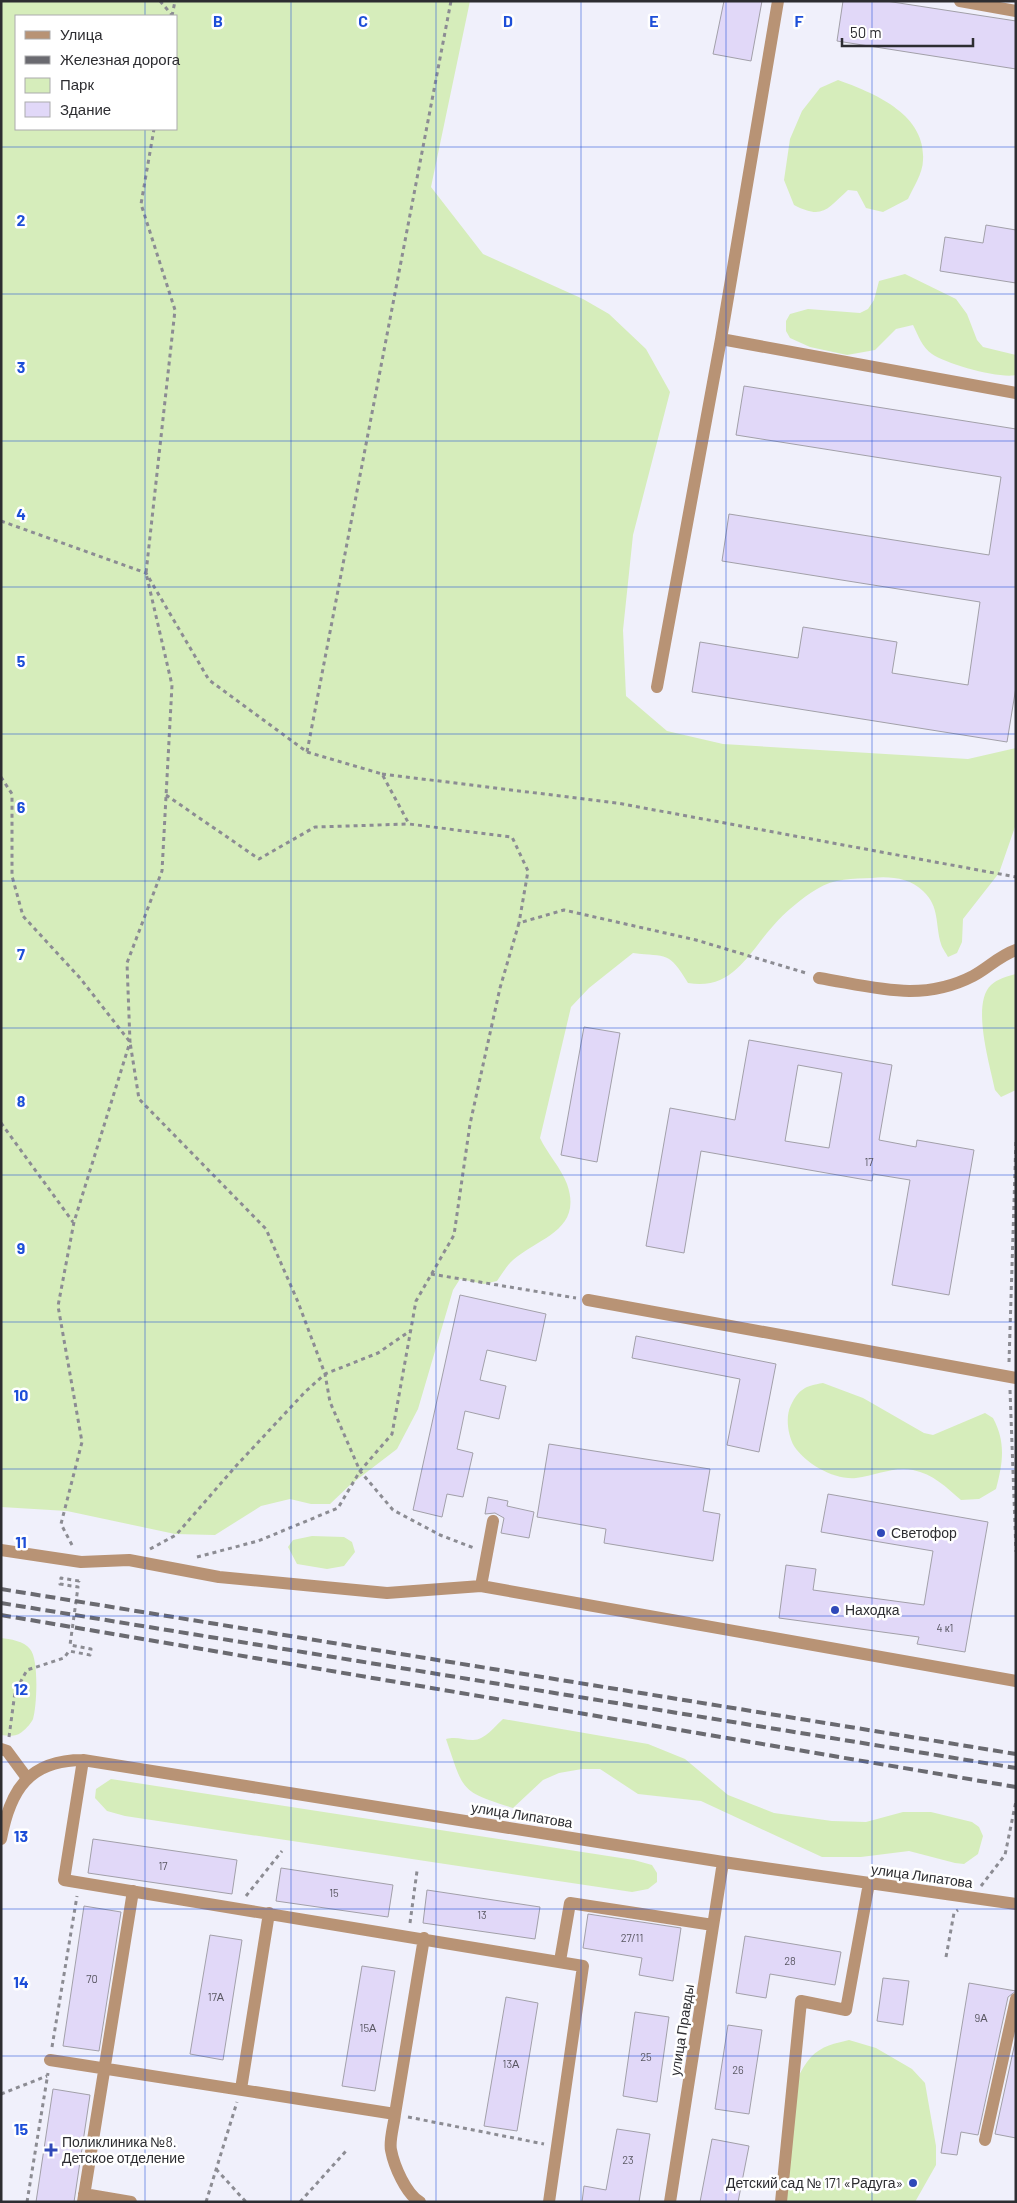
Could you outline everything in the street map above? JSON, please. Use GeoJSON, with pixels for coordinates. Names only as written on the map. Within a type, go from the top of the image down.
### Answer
{"type":"FeatureCollection","features":[{"type":"Feature","properties":{"kind":"street"},"geometry":{"type":"LineString","coordinates":[[657,688],[721,339],[778,1]]}},
{"type":"Feature","properties":{"kind":"street"},"geometry":{"type":"LineString","coordinates":[[960,1],[1016,11]]}},
{"type":"Feature","properties":{"kind":"street"},"geometry":{"type":"LineString","coordinates":[[721,339],[1016,393]]}},
{"type":"Feature","properties":{"kind":"street"},"geometry":{"type":"LineString","coordinates":[[820,978],[904,993],[941,988],[974,975],[1002,955],[1016,950]]}},
{"type":"Feature","properties":{"kind":"street"},"geometry":{"type":"LineString","coordinates":[[588,1300],[1012,1378]]}},
{"type":"Feature","properties":{"kind":"street"},"geometry":{"type":"LineString","coordinates":[[481,1586],[493,1521]]}},
{"type":"Feature","properties":{"kind":"street"},"geometry":{"type":"LineString","coordinates":[[1,1550],[81,1562],[129,1560],[219,1577],[387,1593],[481,1586],[1016,1681]]}},
{"type":"Feature","properties":{"kind":"street"},"geometry":{"type":"LineString","coordinates":[[1,1839],[11,1800],[27,1778],[4,1750]]}},
{"type":"Feature","properties":{"kind":"street"},"geometry":{"type":"LineString","coordinates":[[83,1760],[64,1880],[424,1938],[583,1966],[549,2202]]}},
{"type":"Feature","properties":{"kind":"street","name":"улица Липатова"},"geometry":{"type":"LineString","coordinates":[[27,1778],[52,1764],[83,1760],[723,1862],[1016,1904]]}},
{"type":"Feature","properties":{"kind":"street","name":"улица Правды"},"geometry":{"type":"LineString","coordinates":[[670,2202],[723,1862]]}},
{"type":"Feature","properties":{"kind":"street"},"geometry":{"type":"LineString","coordinates":[[781,2202],[801,2001],[846,2010],[870,1884]]}},
{"type":"Feature","properties":{"kind":"street"},"geometry":{"type":"LineString","coordinates":[[131,2202],[84,2198],[132,1891]]}},
{"type":"Feature","properties":{"kind":"street"},"geometry":{"type":"LineString","coordinates":[[560,1961],[570,1903],[713,1925]]}},
{"type":"Feature","properties":{"kind":"street"},"geometry":{"type":"LineString","coordinates":[[241,2090],[269,1913]]}},
{"type":"Feature","properties":{"kind":"street"},"geometry":{"type":"LineString","coordinates":[[420,2202],[415,2199],[399,2172],[391,2149],[424,1938]]}},
{"type":"Feature","properties":{"kind":"street"},"geometry":{"type":"LineString","coordinates":[[985,2140],[1016,1999]]}},
{"type":"Feature","properties":{"kind":"street"},"geometry":{"type":"LineString","coordinates":[[50,2060],[396,2114]]}},
{"type":"Feature","properties":{"kind":"path"},"geometry":{"type":"LineString","coordinates":[[160,1],[171,15]]}},
{"type":"Feature","properties":{"kind":"path"},"geometry":{"type":"LineString","coordinates":[[172,15],[175,1]]}},
{"type":"Feature","properties":{"kind":"path"},"geometry":{"type":"LineString","coordinates":[[307,752],[452,1]]}},
{"type":"Feature","properties":{"kind":"path"},"geometry":{"type":"LineString","coordinates":[[154,130],[141,204],[175,310],[146,573],[172,684],[162,871],[127,963],[130,1042],[139,1099],[266,1229],[298,1302],[325,1374],[330,1402],[360,1471],[393,1510],[440,1535],[487,1553]]}},
{"type":"Feature","properties":{"kind":"path"},"geometry":{"type":"LineString","coordinates":[[1,521],[146,573],[209,680],[307,752],[382,774],[617,803],[1016,877]]}},
{"type":"Feature","properties":{"kind":"path"},"geometry":{"type":"LineString","coordinates":[[382,774],[409,824]]}},
{"type":"Feature","properties":{"kind":"path"},"geometry":{"type":"LineString","coordinates":[[1,777],[12,794],[12,876],[23,916],[80,978],[130,1042]]}},
{"type":"Feature","properties":{"kind":"path"},"geometry":{"type":"LineString","coordinates":[[166,795],[259,859],[315,827],[409,824],[512,837],[528,871],[519,923],[500,988],[470,1124],[454,1235],[416,1301],[392,1434],[360,1471],[338,1508],[258,1541],[191,1559]]}},
{"type":"Feature","properties":{"kind":"path"},"geometry":{"type":"LineString","coordinates":[[519,923],[564,910],[696,940],[820,978]]}},
{"type":"Feature","properties":{"kind":"path"},"geometry":{"type":"LineString","coordinates":[[4,1750],[15,1692],[27,1670],[64,1658],[69,1651],[90,1655],[91,1648],[70,1645],[78,1587],[60,1584],[61,1578],[79,1581],[81,1562],[61,1524],[82,1442],[58,1306],[74,1222],[130,1042]]}},
{"type":"Feature","properties":{"kind":"path"},"geometry":{"type":"LineString","coordinates":[[1,1123],[74,1222]]}},
{"type":"Feature","properties":{"kind":"path"},"geometry":{"type":"LineString","coordinates":[[1016,1139],[1012,1378],[1016,1552]]}},
{"type":"Feature","properties":{"kind":"path"},"geometry":{"type":"LineString","coordinates":[[431,1274],[588,1300]]}},
{"type":"Feature","properties":{"kind":"path"},"geometry":{"type":"LineString","coordinates":[[129,1560],[176,1535],[236,1466],[305,1392],[325,1374],[378,1353],[410,1331]]}},
{"type":"Feature","properties":{"kind":"path"},"geometry":{"type":"LineString","coordinates":[[946,1957],[954,1913],[971,1898],[1006,1854],[1016,1800]]}},
{"type":"Feature","properties":{"kind":"path"},"geometry":{"type":"LineString","coordinates":[[236,1908],[282,1851]]}},
{"type":"Feature","properties":{"kind":"path"},"geometry":{"type":"LineString","coordinates":[[408,1936],[417,1870]]}},
{"type":"Feature","properties":{"kind":"path"},"geometry":{"type":"LineString","coordinates":[[28,2202],[79,1883]]}},
{"type":"Feature","properties":{"kind":"path"},"geometry":{"type":"LineString","coordinates":[[1,2094],[48,2076]]}},
{"type":"Feature","properties":{"kind":"path"},"geometry":{"type":"LineString","coordinates":[[206,2202],[241,2090]]}},
{"type":"Feature","properties":{"kind":"path"},"geometry":{"type":"LineString","coordinates":[[396,2114],[557,2146]]}},
{"type":"Feature","properties":{"kind":"path"},"geometry":{"type":"LineString","coordinates":[[300,2202],[346,2151]]}},
{"type":"Feature","properties":{"kind":"path"},"geometry":{"type":"LineString","coordinates":[[216,2168],[246,2202]]}},
{"type":"Feature","properties":{"kind":"green space"},"geometry":{"type":"Polygon","coordinates":[[[1,1],[470,1],[431,187],[483,254],[583,299],[609,314],[646,349],[670,392],[633,535],[623,630],[626,696],[667,731],[723,744],[968,759],[1016,748],[1016,824],[999,873],[963,919],[962,942],[957,953],[948,957],[939,937],[935,910],[923,891],[912,883],[892,878],[851,879],[823,885],[800,901],[778,921],[738,968],[728,976],[716,981],[703,984],[688,983],[671,960],[660,956],[633,953],[589,988],[571,1007],[540,1138],[567,1184],[570,1200],[569,1212],[564,1222],[556,1231],[513,1260],[497,1281],[484,1284],[460,1279],[453,1290],[418,1409],[397,1449],[350,1485],[330,1504],[311,1504],[290,1499],[261,1506],[215,1535],[175,1534],[67,1511],[1,1507],[1,1]]]}},
{"type":"Feature","properties":{"kind":"green space"},"geometry":{"type":"Polygon","coordinates":[[[838,80],[882,99],[895,108],[907,118],[916,130],[922,144],[923,160],[921,170],[908,199],[883,212],[866,208],[857,191],[848,190],[829,207],[818,212],[812,212],[794,205],[784,180],[790,139],[802,111],[820,88],[838,80]]]}},
{"type":"Feature","properties":{"kind":"green space"},"geometry":{"type":"Polygon","coordinates":[[[905,274],[956,299],[967,314],[977,340],[983,347],[1016,355],[1016,375],[1008,376],[986,373],[939,358],[926,348],[913,325],[896,329],[875,350],[847,355],[810,347],[790,338],[786,331],[786,321],[790,314],[808,309],[860,313],[868,309],[874,300],[879,281],[905,274]]]}},
{"type":"Feature","properties":{"kind":"green space"},"geometry":{"type":"Polygon","coordinates":[[[1016,974],[1016,1090],[1001,1097],[995,1090],[986,1051],[982,1006],[985,994],[993,983],[999,979],[1016,974]]]}},
{"type":"Feature","properties":{"kind":"green space"},"geometry":{"type":"Polygon","coordinates":[[[823,1383],[863,1398],[924,1433],[933,1435],[985,1413],[993,1418],[1002,1444],[1002,1461],[996,1489],[979,1499],[961,1500],[933,1478],[913,1470],[898,1469],[863,1477],[848,1478],[821,1470],[799,1453],[794,1446],[790,1437],[788,1415],[791,1405],[803,1389],[823,1383]]]}},
{"type":"Feature","properties":{"kind":"green space"},"geometry":{"type":"Polygon","coordinates":[[[312,1536],[344,1537],[352,1542],[355,1552],[344,1566],[327,1569],[297,1564],[288,1547],[293,1540],[312,1536]]]}},
{"type":"Feature","properties":{"kind":"green space"},"geometry":{"type":"Polygon","coordinates":[[[1,1638],[17,1641],[27,1646],[33,1654],[35,1662],[36,1694],[33,1719],[24,1730],[13,1736],[1,1735],[1,1638]]]}},
{"type":"Feature","properties":{"kind":"green space"},"geometry":{"type":"Polygon","coordinates":[[[503,1719],[648,1744],[685,1759],[728,1795],[774,1813],[832,1821],[866,1822],[903,1812],[931,1812],[972,1822],[979,1827],[983,1836],[978,1854],[964,1864],[909,1851],[861,1857],[822,1857],[701,1801],[638,1794],[600,1769],[582,1769],[559,1773],[543,1780],[513,1808],[482,1797],[466,1787],[456,1769],[446,1739],[469,1740],[482,1738],[503,1719]]]}},
{"type":"Feature","properties":{"kind":"green space"},"geometry":{"type":"Polygon","coordinates":[[[111,1779],[634,1860],[652,1865],[657,1873],[657,1882],[648,1889],[632,1892],[125,1816],[107,1811],[95,1798],[96,1789],[111,1779]]]}},
{"type":"Feature","properties":{"kind":"green space"},"geometry":{"type":"Polygon","coordinates":[[[849,2040],[876,2048],[912,2069],[925,2083],[936,2146],[936,2165],[915,2202],[788,2202],[786,2199],[787,2125],[789,2106],[794,2088],[801,2072],[815,2053],[829,2046],[849,2040]]]}},
{"type":"Feature","properties":{"kind":"building"},"geometry":{"type":"Polygon","coordinates":[[[724,1],[762,1],[751,61],[713,54],[724,1]]]}},
{"type":"Feature","properties":{"kind":"building"},"geometry":{"type":"Polygon","coordinates":[[[843,1],[886,1],[1016,21],[1016,69],[837,41],[843,1]]]}},
{"type":"Feature","properties":{"kind":"building"},"geometry":{"type":"Polygon","coordinates":[[[986,225],[1016,230],[1016,283],[940,271],[945,237],[983,243],[986,225]]]}},
{"type":"Feature","properties":{"kind":"building"},"geometry":{"type":"Polygon","coordinates":[[[744,386],[1016,429],[1016,687],[1007,742],[692,692],[700,642],[798,658],[803,627],[897,642],[892,673],[968,685],[980,602],[722,561],[729,514],[989,555],[1001,477],[736,435],[744,386]]]}},
{"type":"Feature","properties":{"kind":"building"},"geometry":{"type":"Polygon","coordinates":[[[584,1027],[620,1033],[597,1162],[561,1155],[584,1027]]]}},
{"type":"Feature","properties":{"kind":"building"},"geometry":{"type":"Polygon","coordinates":[[[749,1040],[892,1065],[879,1140],[916,1147],[917,1140],[974,1150],[949,1295],[892,1285],[910,1180],[873,1174],[872,1181],[701,1151],[684,1253],[646,1246],[670,1108],[735,1120],[749,1040]],[[798,1065],[785,1141],[829,1148],[842,1073],[798,1065]]]}},
{"type":"Feature","properties":{"kind":"building"},"geometry":{"type":"Polygon","coordinates":[[[460,1295],[546,1314],[536,1361],[487,1350],[480,1380],[506,1386],[499,1419],[465,1411],[457,1449],[473,1453],[463,1497],[447,1494],[442,1517],[413,1510],[460,1295]]]}},
{"type":"Feature","properties":{"kind":"building"},"geometry":{"type":"Polygon","coordinates":[[[636,1336],[776,1364],[759,1452],[727,1445],[740,1379],[632,1358],[636,1336]]]}},
{"type":"Feature","properties":{"kind":"building"},"geometry":{"type":"Polygon","coordinates":[[[549,1444],[710,1469],[703,1511],[720,1514],[713,1561],[604,1543],[606,1529],[537,1517],[549,1444]]]}},
{"type":"Feature","properties":{"kind":"building"},"geometry":{"type":"Polygon","coordinates":[[[828,1494],[988,1522],[965,1652],[917,1644],[919,1637],[779,1618],[786,1565],[816,1569],[813,1590],[924,1605],[933,1551],[821,1532],[828,1494]]]}},
{"type":"Feature","properties":{"kind":"building"},"geometry":{"type":"Polygon","coordinates":[[[488,1497],[508,1501],[507,1506],[534,1512],[529,1538],[501,1533],[504,1518],[495,1513],[485,1514],[488,1497]]]}},
{"type":"Feature","properties":{"kind":"building"},"geometry":{"type":"Polygon","coordinates":[[[93,1839],[237,1860],[232,1894],[88,1873],[93,1839]]]}},
{"type":"Feature","properties":{"kind":"building"},"geometry":{"type":"Polygon","coordinates":[[[281,1868],[393,1885],[388,1917],[276,1901],[281,1868]]]}},
{"type":"Feature","properties":{"kind":"building"},"geometry":{"type":"Polygon","coordinates":[[[427,1890],[540,1907],[535,1939],[423,1923],[427,1890]]]}},
{"type":"Feature","properties":{"kind":"building"},"geometry":{"type":"Polygon","coordinates":[[[84,1906],[121,1912],[99,2051],[63,2046],[84,1906]]]}},
{"type":"Feature","properties":{"kind":"building"},"geometry":{"type":"Polygon","coordinates":[[[588,1914],[681,1928],[673,1981],[639,1975],[642,1958],[583,1948],[588,1914]]]}},
{"type":"Feature","properties":{"kind":"building"},"geometry":{"type":"Polygon","coordinates":[[[210,1935],[242,1940],[223,2060],[190,2054],[210,1935]]]}},
{"type":"Feature","properties":{"kind":"building"},"geometry":{"type":"Polygon","coordinates":[[[745,1936],[841,1952],[835,1985],[770,1974],[766,1998],[736,1993],[745,1936]]]}},
{"type":"Feature","properties":{"kind":"building"},"geometry":{"type":"Polygon","coordinates":[[[362,1966],[395,1971],[375,2091],[342,2086],[362,1966]]]}},
{"type":"Feature","properties":{"kind":"building"},"geometry":{"type":"Polygon","coordinates":[[[883,1978],[909,1981],[903,2025],[877,2021],[883,1978]]]}},
{"type":"Feature","properties":{"kind":"building"},"geometry":{"type":"Polygon","coordinates":[[[969,1983],[1016,1991],[1008,1997],[978,2135],[961,2132],[957,2155],[941,2153],[969,1983]]]}},
{"type":"Feature","properties":{"kind":"building"},"geometry":{"type":"Polygon","coordinates":[[[506,1997],[538,2003],[517,2131],[484,2126],[506,1997]]]}},
{"type":"Feature","properties":{"kind":"building"},"geometry":{"type":"Polygon","coordinates":[[[635,2012],[669,2017],[657,2102],[623,2096],[635,2012]]]}},
{"type":"Feature","properties":{"kind":"building"},"geometry":{"type":"Polygon","coordinates":[[[728,2025],[762,2030],[749,2114],[715,2109],[728,2025]]]}},
{"type":"Feature","properties":{"kind":"building"},"geometry":{"type":"Polygon","coordinates":[[[1016,2038],[1016,2138],[995,2134],[1016,2038]]]}},
{"type":"Feature","properties":{"kind":"building"},"geometry":{"type":"Polygon","coordinates":[[[53,2089],[90,2095],[74,2202],[36,2202],[53,2089]]]}},
{"type":"Feature","properties":{"kind":"building"},"geometry":{"type":"Polygon","coordinates":[[[617,2129],[650,2134],[639,2202],[582,2202],[584,2186],[606,2190],[617,2129]]]}},
{"type":"Feature","properties":{"kind":"building"},"geometry":{"type":"Polygon","coordinates":[[[712,2139],[749,2146],[738,2202],[700,2202],[712,2139]]]}},
{"type":"Feature","properties":{"kind":"railway"},"geometry":{"type":"LineString","coordinates":[[1,1589],[1016,1754]]}},
{"type":"Feature","properties":{"kind":"railway"},"geometry":{"type":"LineString","coordinates":[[1,1603],[1016,1768]]}},
{"type":"Feature","properties":{"kind":"railway"},"geometry":{"type":"LineString","coordinates":[[1,1615],[1016,1787]]}},
{"type":"Feature","properties":{"kind":"place","name":"Светофор"},"geometry":{"type":"Point","coordinates":[881,1533]}},
{"type":"Feature","properties":{"kind":"place","name":"Находка"},"geometry":{"type":"Point","coordinates":[835,1610]}},
{"type":"Feature","properties":{"kind":"place","name":"Поликлиника №8. Детское отделение"},"geometry":{"type":"Point","coordinates":[51,2150]}},
{"type":"Feature","properties":{"kind":"place","name":"Детский сад № 171 «Радуга»"},"geometry":{"type":"Point","coordinates":[913,2183]}}]}
